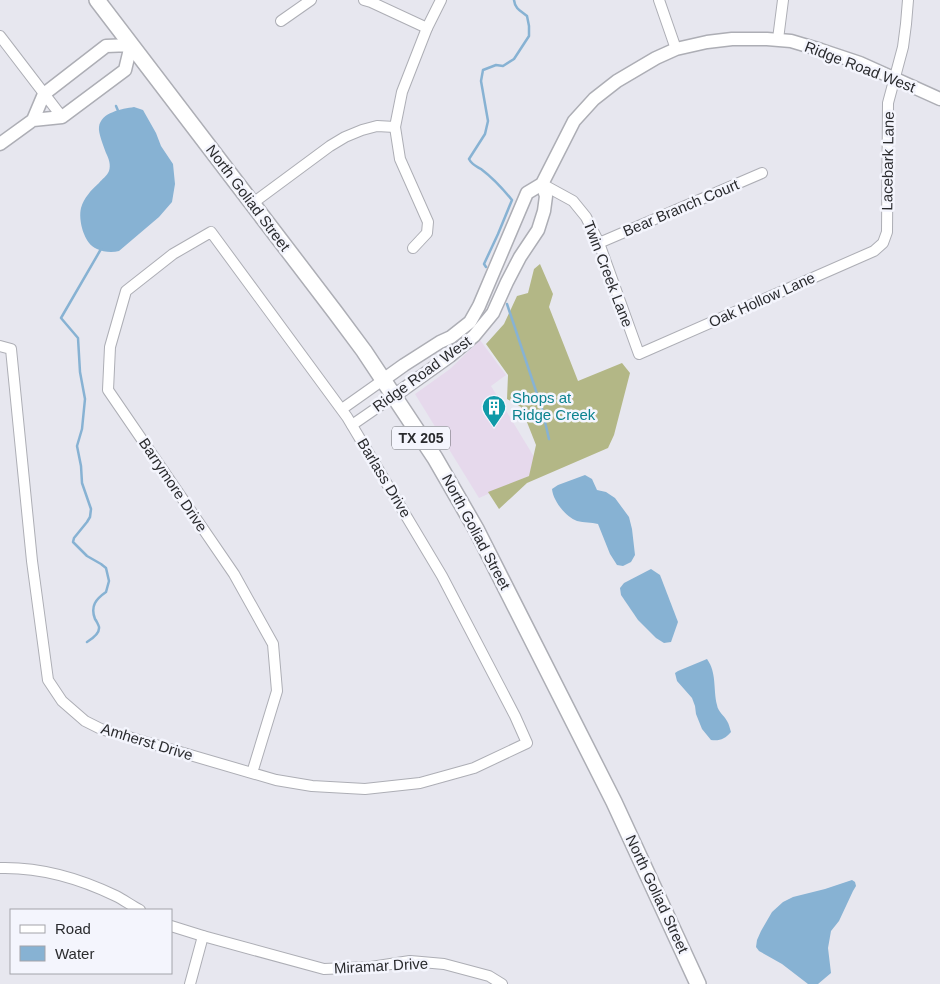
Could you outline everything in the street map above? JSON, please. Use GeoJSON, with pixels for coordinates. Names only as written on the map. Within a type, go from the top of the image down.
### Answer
{"type":"FeatureCollection","features":[{"type":"Feature","properties":{"kind":"main road","name":"North Goliad Street"},"geometry":{"type":"LineString","coordinates":[[97,0],[364,351],[435,458],[476,529],[610,793],[698,984]]}},
{"type":"Feature","properties":{"kind":"street"},"geometry":{"type":"LineString","coordinates":[[281,21],[311,0]]}},
{"type":"Feature","properties":{"kind":"street"},"geometry":{"type":"LineString","coordinates":[[364,0],[427,28]]}},
{"type":"Feature","properties":{"kind":"street"},"geometry":{"type":"LineString","coordinates":[[413,248],[427,233],[428,222],[400,159],[395,127],[402,92],[427,28],[442,0]]}},
{"type":"Feature","properties":{"kind":"street"},"geometry":{"type":"LineString","coordinates":[[659,0],[676,49]]}},
{"type":"Feature","properties":{"kind":"street"},"geometry":{"type":"LineString","coordinates":[[778,40],[782,0]]}},
{"type":"Feature","properties":{"kind":"street","name":"Lacebark Lane"},"geometry":{"type":"LineString","coordinates":[[883,243],[887,232],[888,104],[903,47],[908,0]]}},
{"type":"Feature","properties":{"kind":"street"},"geometry":{"type":"LineString","coordinates":[[0,36],[62,117]]}},
{"type":"Feature","properties":{"kind":"street","name":"Ridge Road West"},"geometry":{"type":"LineString","coordinates":[[342,409],[404,365],[440,342],[452,337],[470,322],[479,306],[526,193],[542,184],[574,121],[617,81],[656,58],[676,49],[707,42],[732,39],[791,41],[860,64],[940,99]]}},
{"type":"Feature","properties":{"kind":"street"},"geometry":{"type":"LineString","coordinates":[[0,144],[33,120],[62,117],[125,70],[131,45],[106,46],[44,94],[33,120]]}},
{"type":"Feature","properties":{"kind":"street"},"geometry":{"type":"LineString","coordinates":[[253,203],[345,137],[377,126],[395,127]]}},
{"type":"Feature","properties":{"kind":"street","name":"Bear Branch Court"},"geometry":{"type":"LineString","coordinates":[[599,243],[762,173]]}},
{"type":"Feature","properties":{"kind":"street","name":"Ridge Road West"},"geometry":{"type":"LineString","coordinates":[[352,425],[474,336],[493,313],[516,266],[538,230],[546,196],[542,184]]}},
{"type":"Feature","properties":{"kind":"street","name":"Twin Creek Lane"},"geometry":{"type":"LineString","coordinates":[[542,184],[573,201],[586,217],[599,243],[638,354]]}},
{"type":"Feature","properties":{"kind":"street","name":"Barlass Drive"},"geometry":{"type":"LineString","coordinates":[[211,232],[352,425],[442,576],[527,742]]}},
{"type":"Feature","properties":{"kind":"street","name":"Barrymore Drive"},"geometry":{"type":"LineString","coordinates":[[211,232],[173,254],[126,291],[110,347],[108,390],[234,574],[273,644],[277,691],[252,773]]}},
{"type":"Feature","properties":{"kind":"street","name":"Oak Hollow Lane"},"geometry":{"type":"LineString","coordinates":[[638,354],[874,251],[883,243]]}},
{"type":"Feature","properties":{"kind":"street"},"geometry":{"type":"LineString","coordinates":[[452,337],[460,347]]}},
{"type":"Feature","properties":{"kind":"street","name":"Amherst Drive"},"geometry":{"type":"LineString","coordinates":[[0,346],[11,349],[32,561],[48,680],[62,701],[85,721],[101,729],[276,780],[312,786],[365,789],[420,783],[474,768],[527,742]]}},
{"type":"Feature","properties":{"kind":"street"},"geometry":{"type":"LineString","coordinates":[[0,868],[18,868],[73,878],[117,897],[138,909]]}},
{"type":"Feature","properties":{"kind":"street","name":"Miramar Drive"},"geometry":{"type":"LineString","coordinates":[[172,926],[324,969],[371,967],[410,961],[444,964],[489,976],[502,984]]}},
{"type":"Feature","properties":{"kind":"street"},"geometry":{"type":"LineString","coordinates":[[190,984],[203,936]]}},
{"type":"Feature","properties":{"kind":"shaded area"},"geometry":{"type":"Polygon","coordinates":[[[480,340],[506,375],[491,386],[542,470],[479,498],[415,394],[450,369],[480,340]]]}},
{"type":"Feature","properties":{"kind":"green space"},"geometry":{"type":"Polygon","coordinates":[[[540,264],[553,294],[549,307],[578,381],[622,363],[630,373],[614,435],[608,448],[527,483],[499,509],[488,492],[529,476],[536,445],[521,407],[507,399],[508,375],[486,344],[504,324],[517,296],[528,293],[534,269],[540,264]]]}},
{"type":"Feature","properties":{"kind":"water"},"geometry":{"type":"Polygon","coordinates":[[[134,107],[143,110],[161,146],[173,164],[175,184],[172,202],[159,217],[119,251],[99,250],[92,246],[85,237],[80,213],[88,194],[106,176],[110,169],[109,160],[99,133],[99,127],[104,118],[113,112],[134,107]]]}},
{"type":"Feature","properties":{"kind":"water"},"geometry":{"type":"Polygon","coordinates":[[[585,475],[592,479],[597,490],[606,492],[615,498],[629,517],[635,555],[631,562],[623,566],[617,565],[610,554],[598,524],[580,522],[573,519],[557,503],[553,494],[552,489],[558,485],[585,475]]]}},
{"type":"Feature","properties":{"kind":"water"},"geometry":{"type":"Polygon","coordinates":[[[651,569],[660,575],[678,622],[671,642],[664,643],[656,638],[638,620],[621,595],[620,588],[624,583],[651,569]]]}},
{"type":"Feature","properties":{"kind":"water"},"geometry":{"type":"Polygon","coordinates":[[[707,659],[714,675],[718,707],[728,722],[731,732],[724,738],[717,740],[711,740],[702,729],[692,698],[677,681],[675,673],[707,659]]]}},
{"type":"Feature","properties":{"kind":"water"},"geometry":{"type":"Polygon","coordinates":[[[852,880],[856,886],[839,921],[831,931],[828,948],[831,973],[818,984],[808,984],[782,964],[759,951],[756,947],[761,931],[772,912],[783,902],[793,897],[852,880]]]}},
{"type":"Feature","properties":{"kind":"waterway"},"geometry":{"type":"LineString","coordinates":[[486,267],[484,264],[512,200],[494,180],[469,159],[485,134],[488,121],[481,81],[483,70],[496,65],[503,66],[514,59],[529,36],[527,16],[517,8],[514,0]]}},
{"type":"Feature","properties":{"kind":"waterway"},"geometry":{"type":"LineString","coordinates":[[116,106],[119,113]]}},
{"type":"Feature","properties":{"kind":"waterway"},"geometry":{"type":"LineString","coordinates":[[87,642],[98,632],[99,627],[93,610],[99,597],[106,592],[109,581],[106,568],[87,556],[73,542],[90,517],[91,509],[82,483],[77,446],[82,429],[85,399],[80,372],[78,338],[61,318],[101,249]]}},
{"type":"Feature","properties":{"kind":"waterway"},"geometry":{"type":"LineString","coordinates":[[507,304],[542,409],[549,439]]}},
{"type":"Feature","properties":{"kind":"place","name":"Shops at Ridge Creek"},"geometry":{"type":"Point","coordinates":[494,428]}}]}
